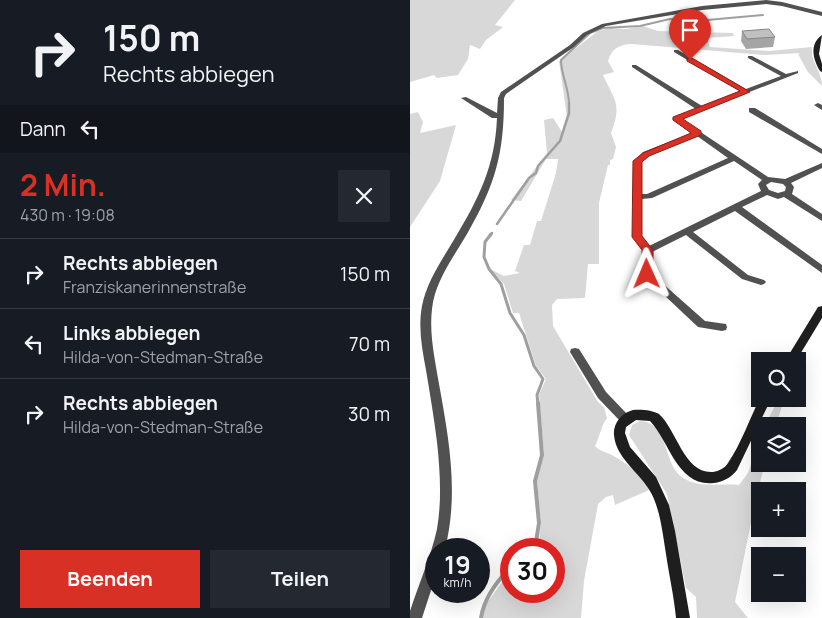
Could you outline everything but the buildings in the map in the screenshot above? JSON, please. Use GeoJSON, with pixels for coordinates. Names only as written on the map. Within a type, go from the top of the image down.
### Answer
{"type":"FeatureCollection","features":[{"type":"Feature","properties":{"kind":"street"},"geometry":{"type":"LineString","coordinates":[[440,538],[446,506],[444,464],[426,341],[425,316],[430,292],[435,280],[476,206],[490,176],[498,149],[501,115],[500,98],[504,93],[597,27],[702,8],[766,2],[822,14]]}},
{"type":"Feature","properties":{"kind":"street"},"geometry":{"type":"LineString","coordinates":[[822,37],[815,50],[816,59],[822,70]]}},
{"type":"Feature","properties":{"kind":"street"},"geometry":{"type":"LineString","coordinates":[[676,51],[746,92]]}},
{"type":"Feature","properties":{"kind":"street"},"geometry":{"type":"LineString","coordinates":[[750,57],[786,76]]}},
{"type":"Feature","properties":{"kind":"street"},"geometry":{"type":"LineString","coordinates":[[634,66],[702,109]]}},
{"type":"Feature","properties":{"kind":"street"},"geometry":{"type":"LineString","coordinates":[[767,180],[762,187],[766,192],[778,196],[786,194],[790,190],[786,182],[779,179],[767,180],[676,119],[796,72]]}},
{"type":"Feature","properties":{"kind":"street"},"geometry":{"type":"LineString","coordinates":[[464,98],[495,116],[501,115]]}},
{"type":"Feature","properties":{"kind":"street"},"geometry":{"type":"LineString","coordinates":[[752,110],[822,152]]}},
{"type":"Feature","properties":{"kind":"street"},"geometry":{"type":"LineString","coordinates":[[698,133],[639,158],[637,237],[648,250],[646,270],[650,277],[702,324],[722,328]]}},
{"type":"Feature","properties":{"kind":"street"},"geometry":{"type":"LineString","coordinates":[[638,197],[649,196],[734,158]]}},
{"type":"Feature","properties":{"kind":"street"},"geometry":{"type":"LineString","coordinates":[[786,182],[822,165]]}},
{"type":"Feature","properties":{"kind":"street"},"geometry":{"type":"LineString","coordinates":[[648,250],[766,192]]}},
{"type":"Feature","properties":{"kind":"street"},"geometry":{"type":"LineString","coordinates":[[786,194],[822,218]]}},
{"type":"Feature","properties":{"kind":"street"},"geometry":{"type":"LineString","coordinates":[[736,207],[822,270]]}},
{"type":"Feature","properties":{"kind":"street"},"geometry":{"type":"LineString","coordinates":[[686,231],[745,277],[761,282]]}},
{"type":"Feature","properties":{"kind":"street"},"geometry":{"type":"LineString","coordinates":[[796,352],[821,315]]}},
{"type":"Feature","properties":{"kind":"street"},"geometry":{"type":"LineString","coordinates":[[575,352],[602,395],[625,419]]}},
{"type":"Feature","properties":{"kind":"street"},"geometry":{"type":"LineString","coordinates":[[683,618],[665,517],[656,489],[630,457],[621,440],[620,428],[625,419],[634,415],[653,416],[664,427],[686,466],[698,475],[713,478],[726,474],[733,466],[760,407]]}},
{"type":"Feature","properties":{"kind":"street"},"geometry":{"type":"LineString","coordinates":[[415,618],[425,588]]}},
{"type":"Feature","properties":{"kind":"shaded area"},"geometry":{"type":"Polygon","coordinates":[[[410,0],[515,0],[495,25],[503,27],[486,40],[480,49],[470,45],[468,59],[458,75],[437,78],[434,75],[410,82],[410,0]]]}},
{"type":"Feature","properties":{"kind":"shaded area"},"geometry":{"type":"Polygon","coordinates":[[[643,26],[658,31],[733,33],[734,36],[707,38],[710,47],[769,51],[812,47],[813,57],[822,86],[808,72],[798,54],[801,53],[765,55],[632,44],[620,46],[611,53],[608,61],[614,72],[603,75],[616,103],[616,115],[611,133],[616,147],[613,159],[610,160],[610,165],[608,165],[599,203],[599,264],[588,264],[585,298],[557,299],[552,305],[553,326],[598,402],[604,407],[607,418],[595,446],[628,465],[639,475],[649,490],[615,505],[613,495],[606,497],[598,504],[584,581],[581,618],[483,618],[484,607],[487,603],[490,603],[490,599],[500,585],[500,603],[565,603],[565,538],[540,538],[541,523],[537,481],[544,454],[539,395],[546,379],[536,366],[519,313],[513,313],[504,284],[490,269],[504,276],[520,273],[515,271],[524,245],[530,245],[537,221],[541,221],[556,173],[558,159],[546,159],[521,201],[511,200],[547,153],[544,120],[553,118],[562,132],[567,117],[559,61],[598,31],[610,28],[626,29],[643,26]]]}},
{"type":"Feature","properties":{"kind":"shaded area"},"geometry":{"type":"Polygon","coordinates":[[[418,112],[423,122],[420,133],[456,125],[440,181],[410,227],[410,114],[418,112]]]}},
{"type":"Feature","properties":{"kind":"shaded area"},"geometry":{"type":"Polygon","coordinates":[[[775,407],[782,407],[779,417],[769,417],[775,407]]]}},
{"type":"Feature","properties":{"kind":"shaded area"},"geometry":{"type":"Polygon","coordinates":[[[640,421],[650,424],[657,429],[678,473],[691,482],[711,485],[739,485],[748,473],[751,464],[751,472],[763,472],[760,482],[751,482],[751,523],[735,602],[748,618],[697,618],[696,597],[686,588],[667,494],[629,435],[632,425],[640,421]]]}},
{"type":"Feature","properties":{"kind":"waterway"},"geometry":{"type":"LineString","coordinates":[[569,104],[561,60],[590,33],[603,28],[640,26],[670,19],[707,20],[763,15]]}},
{"type":"Feature","properties":{"kind":"waterway"},"geometry":{"type":"LineString","coordinates":[[497,224],[529,178],[536,173],[538,166],[560,141],[569,113],[569,104]]}},
{"type":"Feature","properties":{"kind":"waterway"},"geometry":{"type":"LineString","coordinates":[[491,234],[485,242],[484,257],[489,269],[501,284],[510,313],[524,335],[534,366],[543,379],[537,395],[538,404]]}},
{"type":"Feature","properties":{"kind":"waterway"},"geometry":{"type":"LineString","coordinates":[[537,538],[539,523],[535,481],[542,455],[538,403]]}},
{"type":"Feature","properties":{"kind":"waterway"},"geometry":{"type":"LineString","coordinates":[[481,618],[485,604],[500,579]]}},
{"type":"Feature","properties":{"kind":"route"},"geometry":{"type":"LineString","coordinates":[[647,274],[648,250],[637,237],[639,158],[698,133],[676,119],[746,92],[690,60]]}}]}
